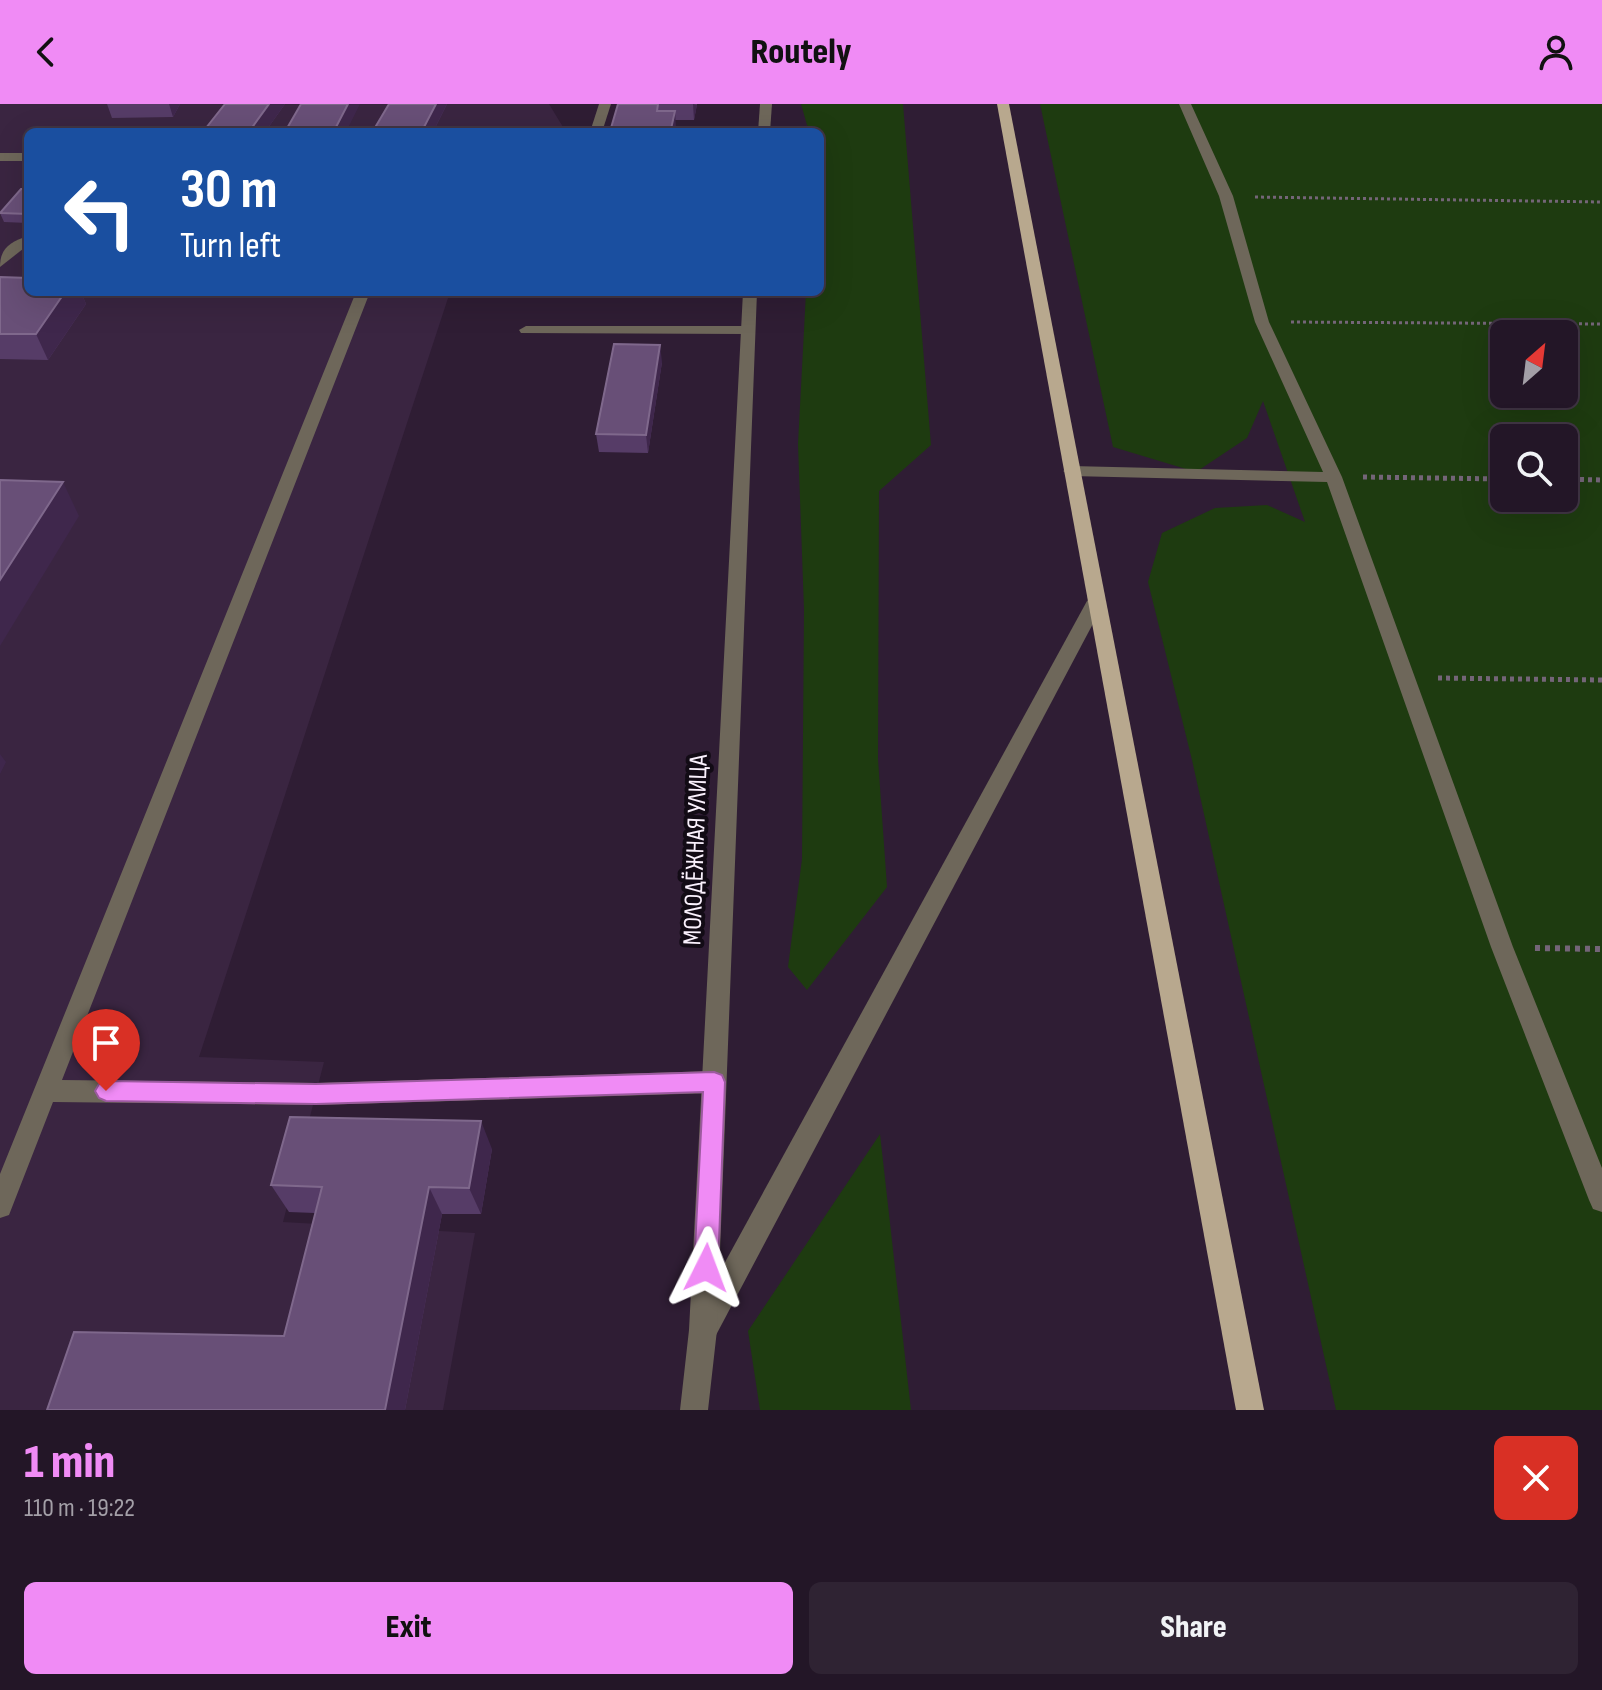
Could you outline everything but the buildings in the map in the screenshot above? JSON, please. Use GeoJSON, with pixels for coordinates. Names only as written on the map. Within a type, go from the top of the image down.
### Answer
{"type":"FeatureCollection","features":[{"type":"Feature","properties":{"kind":"main road"},"geometry":{"type":"LineString","coordinates":[[1003,104],[1250,1410]]}},
{"type":"Feature","properties":{"kind":"street"},"geometry":{"type":"LineString","coordinates":[[597,128],[605,104]]}},
{"type":"Feature","properties":{"kind":"street"},"geometry":{"type":"LineString","coordinates":[[764,128],[766,104]]}},
{"type":"Feature","properties":{"kind":"street"},"geometry":{"type":"LineString","coordinates":[[1185,104],[1226,196],[1262,322],[1334,477],[1502,947],[1602,1200]]}},
{"type":"Feature","properties":{"kind":"street"},"geometry":{"type":"LineString","coordinates":[[0,157],[24,157]]}},
{"type":"Feature","properties":{"kind":"street"},"geometry":{"type":"LineString","coordinates":[[0,263],[11,249],[24,242]]}},
{"type":"Feature","properties":{"kind":"street"},"geometry":{"type":"LineString","coordinates":[[0,1206],[361,296]]}},
{"type":"Feature","properties":{"kind":"street","name":"МОЛОДЁЖНАЯ УЛИЦА"},"geometry":{"type":"LineString","coordinates":[[694,1410],[703,1330],[750,296]]}},
{"type":"Feature","properties":{"kind":"street"},"geometry":{"type":"LineString","coordinates":[[526,330],[746,330]]}},
{"type":"Feature","properties":{"kind":"street"},"geometry":{"type":"LineString","coordinates":[[1071,471],[1334,477]]}},
{"type":"Feature","properties":{"kind":"street"},"geometry":{"type":"LineString","coordinates":[[703,1330],[1096,601]]}},
{"type":"Feature","properties":{"kind":"street"},"geometry":{"type":"LineString","coordinates":[[47,1091],[316,1094],[714,1082]]}},
{"type":"Feature","properties":{"kind":"path"},"geometry":{"type":"LineString","coordinates":[[1226,196],[1602,202]]}},
{"type":"Feature","properties":{"kind":"path"},"geometry":{"type":"LineString","coordinates":[[1262,322],[1602,324]]}},
{"type":"Feature","properties":{"kind":"path"},"geometry":{"type":"LineString","coordinates":[[1334,477],[1490,479]]}},
{"type":"Feature","properties":{"kind":"path"},"geometry":{"type":"LineString","coordinates":[[1578,479],[1602,480]]}},
{"type":"Feature","properties":{"kind":"path"},"geometry":{"type":"LineString","coordinates":[[1405,678],[1602,680]]}},
{"type":"Feature","properties":{"kind":"path"},"geometry":{"type":"LineString","coordinates":[[1502,947],[1602,949]]}},
{"type":"Feature","properties":{"kind":"shaded area"},"geometry":{"type":"Polygon","coordinates":[[[0,104],[549,104],[564,128],[24,128],[24,296],[449,296],[199,1057],[324,1062],[283,1222],[475,1233],[443,1410],[0,1410],[0,104]]]}},
{"type":"Feature","properties":{"kind":"green space"},"geometry":{"type":"Polygon","coordinates":[[[801,104],[903,104],[931,445],[879,491],[878,759],[887,887],[807,990],[788,967],[802,859],[804,609],[798,444],[806,296],[824,296],[824,128],[808,128],[801,104]]]}},
{"type":"Feature","properties":{"kind":"green space"},"geometry":{"type":"Polygon","coordinates":[[[1040,104],[1602,104],[1602,1410],[1336,1410],[1192,760],[1148,582],[1162,533],[1215,508],[1267,505],[1305,522],[1263,401],[1247,438],[1196,472],[1113,447],[1040,104]]]}},
{"type":"Feature","properties":{"kind":"green space"},"geometry":{"type":"Polygon","coordinates":[[[880,1134],[911,1410],[760,1410],[748,1331],[880,1134]]]}},
{"type":"Feature","properties":{"kind":"route"},"geometry":{"type":"LineString","coordinates":[[106,1091],[316,1094],[714,1082],[706,1268]]}}]}
